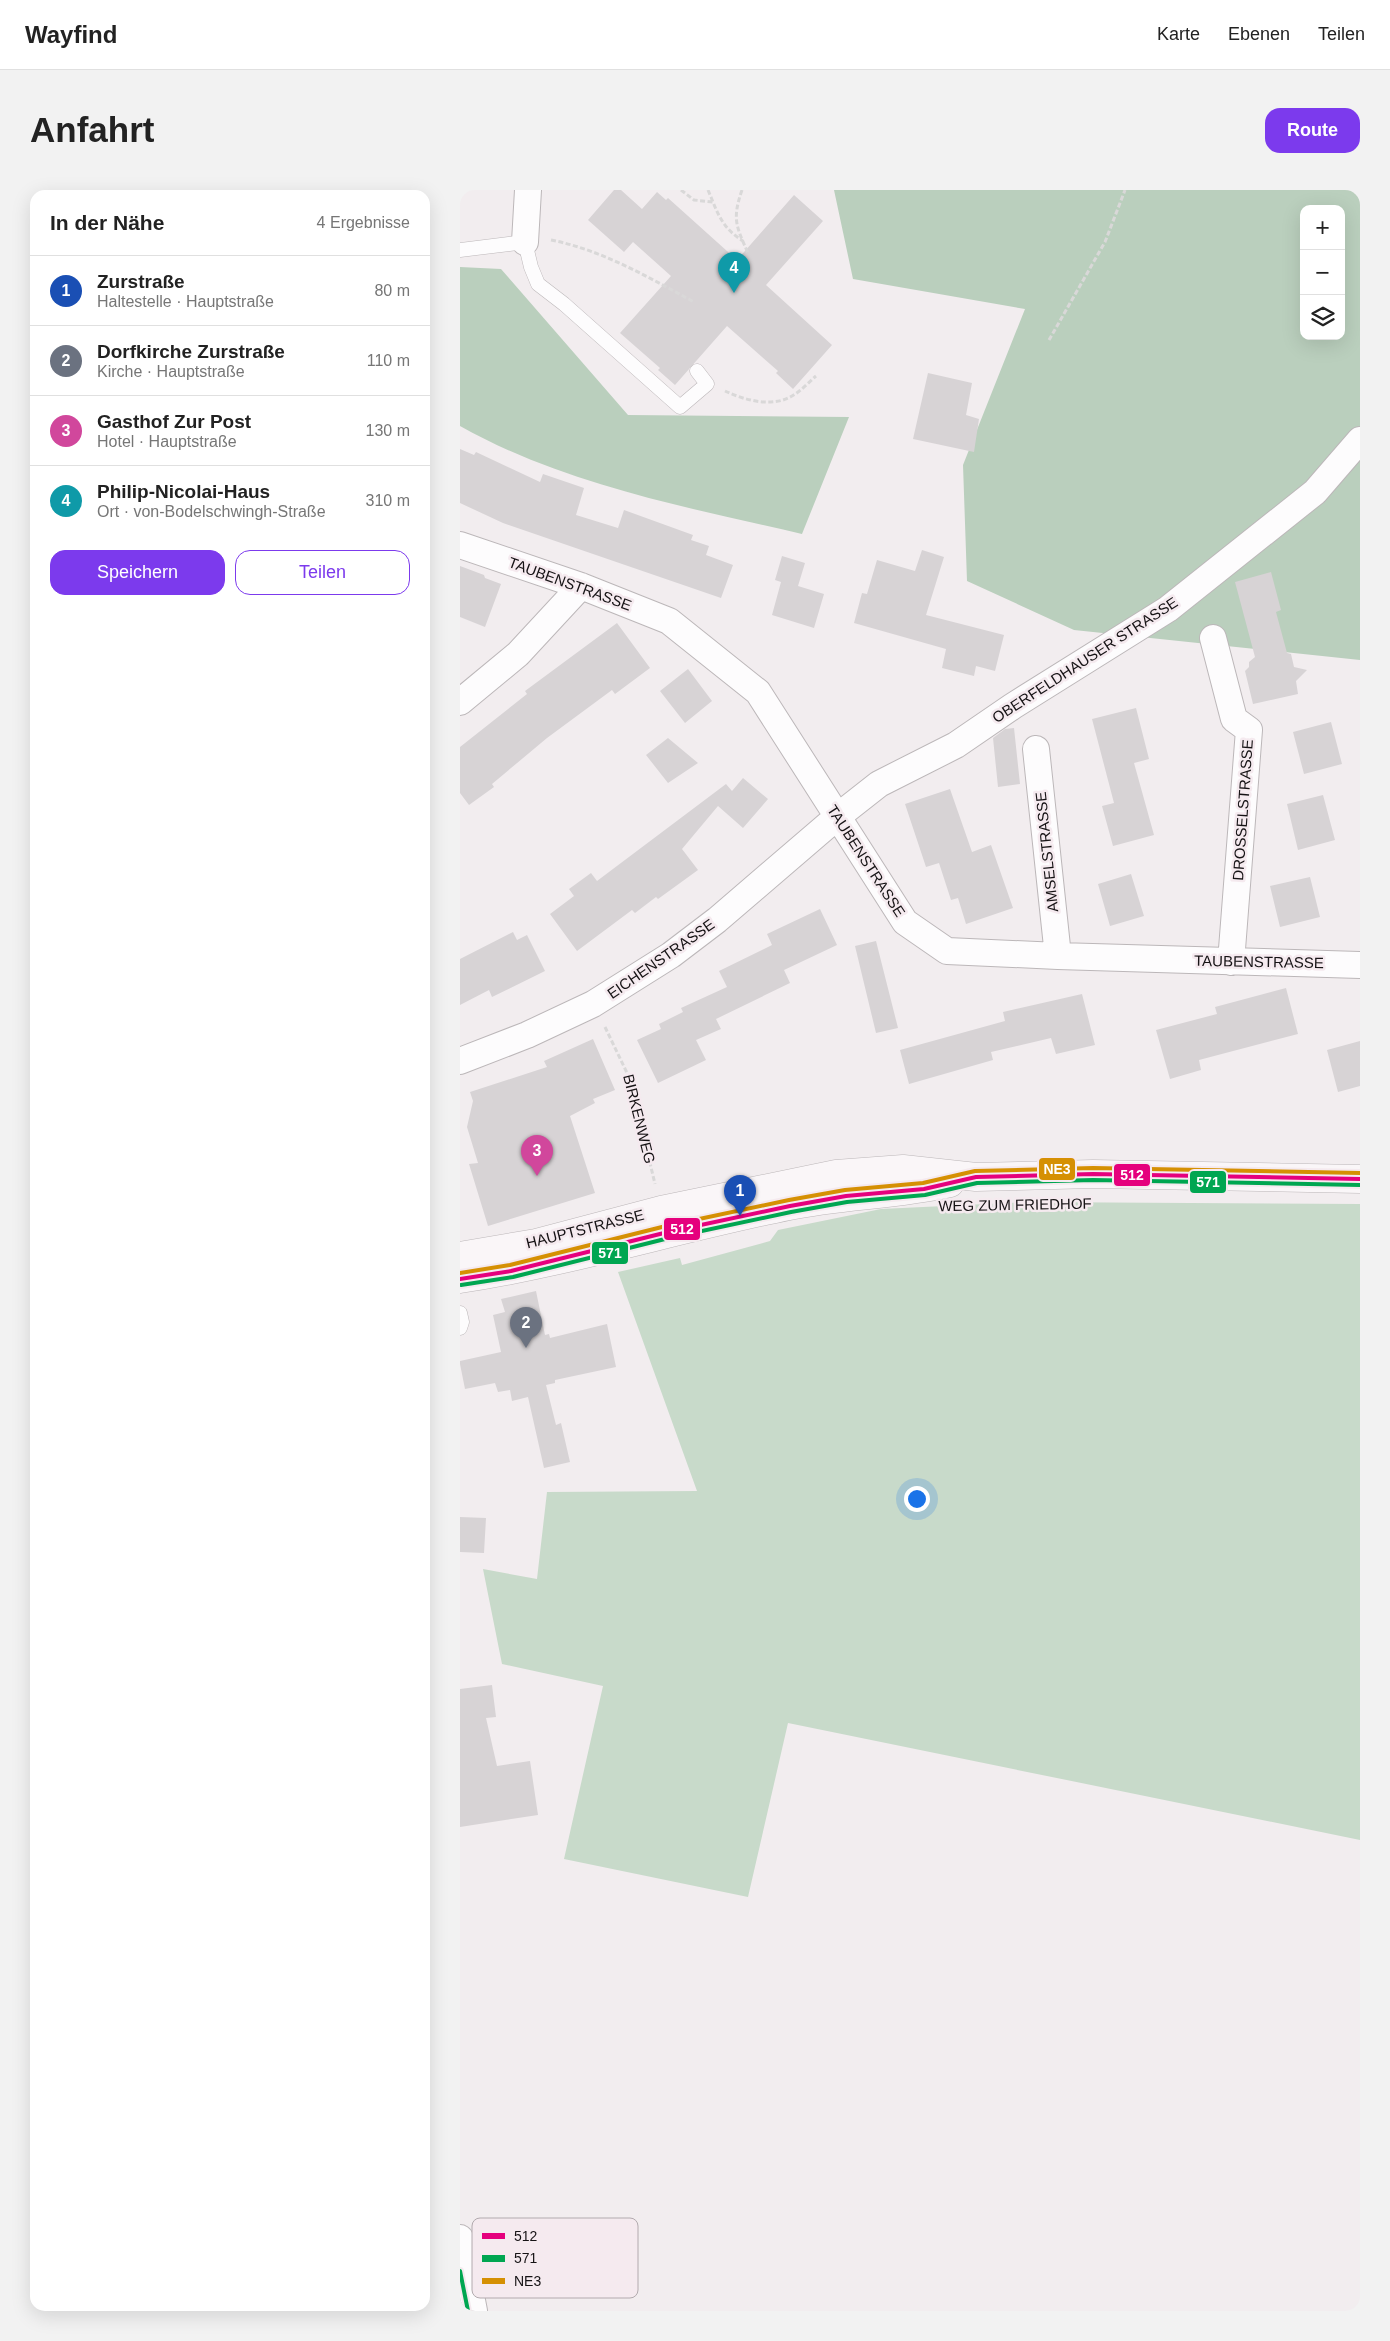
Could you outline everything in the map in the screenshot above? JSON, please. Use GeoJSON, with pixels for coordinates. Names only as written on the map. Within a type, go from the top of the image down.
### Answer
{"type":"FeatureCollection","features":[{"type":"Feature","properties":{"kind":"main road","name":"HAUPTSTRASSE"},"geometry":{"type":"LineString","coordinates":[[460,1256],[536,1243],[661,1210],[836,1174],[904,1169],[976,1177],[1093,1174],[1360,1179]]}},
{"type":"Feature","properties":{"kind":"main road","name":"HAUPTSTRASSE"},"geometry":{"type":"LineString","coordinates":[[460,1279],[511,1271],[668,1232],[790,1206],[846,1196],[924,1189],[976,1177]]}},
{"type":"Feature","properties":{"kind":"street"},"geometry":{"type":"LineString","coordinates":[[525,239],[528,190]]}},
{"type":"Feature","properties":{"kind":"street","name":"OBERFELDHAUSER STRASSE"},"geometry":{"type":"LineString","coordinates":[[837,817],[879,784],[956,745],[1014,706],[1168,609],[1307,498],[1360,440]]}},
{"type":"Feature","properties":{"kind":"street","name":"TAUBENSTRASSE"},"geometry":{"type":"LineString","coordinates":[[460,545],[581,586],[669,621],[758,692],[905,922],[947,951],[1360,965]]}},
{"type":"Feature","properties":{"kind":"street"},"geometry":{"type":"LineString","coordinates":[[460,702],[518,654],[581,586]]}},
{"type":"Feature","properties":{"kind":"street","name":"DROSSELSTRASSE"},"geometry":{"type":"LineString","coordinates":[[1212,638],[1234,719],[1249,730],[1231,962]]}},
{"type":"Feature","properties":{"kind":"street","name":"AMSELSTRASSE"},"geometry":{"type":"LineString","coordinates":[[1036,749],[1058,956]]}},
{"type":"Feature","properties":{"kind":"street","name":"EICHENSTRASSE"},"geometry":{"type":"LineString","coordinates":[[460,1061],[527,1035],[593,1004],[671,955],[717,920],[837,817]]}},
{"type":"Feature","properties":{"kind":"street"},"geometry":{"type":"LineString","coordinates":[[460,2238],[474,2311]]}},
{"type":"Feature","properties":{"kind":"lane"},"geometry":{"type":"LineString","coordinates":[[460,250],[525,239],[531,267],[538,284],[564,304],[680,407],[707,384],[697,371]]}},
{"type":"Feature","properties":{"kind":"lane"},"geometry":{"type":"LineString","coordinates":[[460,1313],[462,1322],[460,1328]]}},
{"type":"Feature","properties":{"kind":"path"},"geometry":{"type":"LineString","coordinates":[[681,190],[694,200],[713,202]]}},
{"type":"Feature","properties":{"kind":"path"},"geometry":{"type":"LineString","coordinates":[[708,190],[718,216],[728,231],[743,241]]}},
{"type":"Feature","properties":{"kind":"path"},"geometry":{"type":"LineString","coordinates":[[742,190],[735,211],[738,231],[748,254]]}},
{"type":"Feature","properties":{"kind":"path"},"geometry":{"type":"LineString","coordinates":[[1049,340],[1104,242],[1125,190]]}},
{"type":"Feature","properties":{"kind":"path"},"geometry":{"type":"LineString","coordinates":[[525,239],[565,243],[606,257],[694,302]]}},
{"type":"Feature","properties":{"kind":"path"},"geometry":{"type":"LineString","coordinates":[[707,384],[741,399],[769,402],[792,397],[816,376]]}},
{"type":"Feature","properties":{"kind":"path","name":"BIRKENWEG"},"geometry":{"type":"LineString","coordinates":[[593,1004],[630,1079],[661,1210]]}},
{"type":"Feature","properties":{"kind":"green space"},"geometry":{"type":"Polygon","coordinates":[[[834,190],[1360,190],[1360,660],[1074,630],[967,581],[963,465],[1025,309],[853,279],[834,190]]]}},
{"type":"Feature","properties":{"kind":"green space"},"geometry":{"type":"Polygon","coordinates":[[[460,267],[501,269],[628,415],[849,417],[802,534],[670,504],[584,479],[541,464],[460,426],[460,267]]]}},
{"type":"Feature","properties":{"kind":"green space"},"geometry":{"type":"Polygon","coordinates":[[[1026,1202],[1360,1204],[1360,1840],[788,1723],[748,1897],[564,1859],[603,1686],[502,1664],[483,1569],[537,1579],[547,1492],[697,1491],[618,1272],[680,1258],[682,1265],[770,1241],[778,1230],[881,1209],[1026,1202]]]}},
{"type":"Feature","properties":{"kind":"building"},"geometry":{"type":"Polygon","coordinates":[[[614,190],[621,190],[642,209],[657,192],[666,200],[668,198],[737,260],[794,195],[823,221],[766,285],[832,345],[793,389],[776,373],[778,371],[727,326],[675,385],[658,370],[660,368],[620,333],[671,276],[633,242],[624,252],[588,220],[614,190]]]}},
{"type":"Feature","properties":{"kind":"building"},"geometry":{"type":"Polygon","coordinates":[[[928,373],[972,383],[966,415],[979,419],[974,452],[913,439],[928,373]]]}},
{"type":"Feature","properties":{"kind":"building"},"geometry":{"type":"Polygon","coordinates":[[[460,449],[474,455],[476,452],[540,482],[543,474],[584,488],[576,515],[618,528],[624,510],[693,535],[691,540],[709,546],[706,555],[733,565],[721,598],[503,523],[460,503],[460,449]]]}},
{"type":"Feature","properties":{"kind":"building"},"geometry":{"type":"Polygon","coordinates":[[[922,550],[944,557],[926,615],[1004,635],[995,671],[976,666],[974,676],[942,668],[946,649],[854,623],[862,593],[867,594],[877,560],[915,571],[922,550]]]}},
{"type":"Feature","properties":{"kind":"building"},"geometry":{"type":"Polygon","coordinates":[[[782,556],[805,563],[798,586],[824,594],[814,628],[772,615],[781,582],[775,580],[782,556]]]}},
{"type":"Feature","properties":{"kind":"building"},"geometry":{"type":"Polygon","coordinates":[[[460,566],[501,584],[485,627],[460,617],[460,566]]]}},
{"type":"Feature","properties":{"kind":"building"},"geometry":{"type":"Polygon","coordinates":[[[1271,572],[1281,610],[1276,612],[1287,653],[1291,654],[1294,667],[1307,670],[1296,681],[1298,694],[1253,704],[1245,671],[1249,667],[1249,662],[1255,657],[1235,582],[1271,572]]]}},
{"type":"Feature","properties":{"kind":"building"},"geometry":{"type":"Polygon","coordinates":[[[617,623],[650,668],[615,694],[612,690],[547,738],[492,784],[494,787],[469,805],[460,793],[460,747],[527,694],[525,691],[617,623]]]}},
{"type":"Feature","properties":{"kind":"building"},"geometry":{"type":"Polygon","coordinates":[[[688,669],[712,701],[685,723],[660,691],[688,669]]]}},
{"type":"Feature","properties":{"kind":"building"},"geometry":{"type":"Polygon","coordinates":[[[1136,708],[1149,759],[1134,763],[1154,835],[1113,846],[1102,806],[1114,803],[1092,719],[1136,708]]]}},
{"type":"Feature","properties":{"kind":"building"},"geometry":{"type":"Polygon","coordinates":[[[1331,722],[1342,764],[1304,774],[1293,732],[1331,722]]]}},
{"type":"Feature","properties":{"kind":"building"},"geometry":{"type":"Polygon","coordinates":[[[1014,728],[1020,784],[998,787],[993,738],[1005,729],[1014,728]]]}},
{"type":"Feature","properties":{"kind":"building"},"geometry":{"type":"Polygon","coordinates":[[[668,738],[698,763],[668,783],[646,755],[668,738]]]}},
{"type":"Feature","properties":{"kind":"building"},"geometry":{"type":"Polygon","coordinates":[[[743,778],[768,799],[743,828],[718,806],[682,849],[698,870],[635,913],[632,910],[577,951],[550,914],[574,896],[569,889],[591,873],[597,881],[726,784],[732,791],[743,778]]]}},
{"type":"Feature","properties":{"kind":"building"},"geometry":{"type":"Polygon","coordinates":[[[950,789],[972,852],[991,845],[1013,908],[966,924],[958,898],[951,900],[939,863],[926,867],[905,804],[950,789]]]}},
{"type":"Feature","properties":{"kind":"building"},"geometry":{"type":"Polygon","coordinates":[[[1323,795],[1335,840],[1298,850],[1287,804],[1323,795]]]}},
{"type":"Feature","properties":{"kind":"building"},"geometry":{"type":"Polygon","coordinates":[[[1131,874],[1144,916],[1110,926],[1098,884],[1131,874]]]}},
{"type":"Feature","properties":{"kind":"building"},"geometry":{"type":"Polygon","coordinates":[[[1310,877],[1320,917],[1280,927],[1270,886],[1310,877]]]}},
{"type":"Feature","properties":{"kind":"building"},"geometry":{"type":"Polygon","coordinates":[[[820,909],[837,945],[784,970],[790,983],[716,1019],[721,1029],[696,1040],[706,1060],[658,1083],[637,1040],[661,1029],[659,1024],[683,1012],[681,1008],[727,987],[719,971],[772,945],[767,934],[820,909]]]}},
{"type":"Feature","properties":{"kind":"building"},"geometry":{"type":"Polygon","coordinates":[[[513,932],[517,940],[527,935],[545,971],[492,997],[489,990],[460,1005],[460,959],[513,932]]]}},
{"type":"Feature","properties":{"kind":"building"},"geometry":{"type":"Polygon","coordinates":[[[876,941],[898,1028],[876,1033],[855,946],[876,941]]]}},
{"type":"Feature","properties":{"kind":"building"},"geometry":{"type":"Polygon","coordinates":[[[1286,988],[1298,1034],[1199,1060],[1201,1070],[1170,1079],[1156,1030],[1217,1014],[1215,1007],[1286,988]]]}},
{"type":"Feature","properties":{"kind":"building"},"geometry":{"type":"Polygon","coordinates":[[[1082,994],[1095,1045],[1056,1054],[1051,1038],[991,1052],[993,1060],[909,1084],[900,1050],[1005,1021],[1003,1012],[1082,994]]]}},
{"type":"Feature","properties":{"kind":"building"},"geometry":{"type":"Polygon","coordinates":[[[593,1039],[615,1090],[593,1099],[595,1103],[570,1116],[595,1193],[488,1226],[469,1164],[478,1163],[467,1127],[473,1101],[470,1092],[547,1067],[544,1061],[593,1039]]]}},
{"type":"Feature","properties":{"kind":"building"},"geometry":{"type":"Polygon","coordinates":[[[1360,1041],[1360,1086],[1338,1092],[1327,1050],[1360,1041]]]}},
{"type":"Feature","properties":{"kind":"building"},"geometry":{"type":"Polygon","coordinates":[[[536,1291],[545,1335],[549,1334],[550,1338],[607,1324],[616,1367],[555,1380],[555,1383],[546,1385],[556,1425],[561,1423],[570,1462],[544,1468],[528,1397],[512,1401],[510,1390],[498,1392],[495,1383],[465,1389],[460,1364],[460,1361],[501,1352],[493,1315],[505,1312],[501,1299],[536,1291]]]}},
{"type":"Feature","properties":{"kind":"building"},"geometry":{"type":"Polygon","coordinates":[[[460,1517],[486,1518],[484,1553],[460,1552],[460,1517]]]}},
{"type":"Feature","properties":{"kind":"building"},"geometry":{"type":"Polygon","coordinates":[[[492,1685],[496,1717],[486,1718],[497,1766],[530,1761],[538,1815],[460,1827],[460,1689],[492,1685]]]}},
{"type":"Feature","properties":{"kind":"transit line","name":"NE3"},"geometry":{"type":"LineString","coordinates":[[460,1273],[510,1265],[666,1226],[789,1200],[845,1190],[923,1183],[975,1171],[1093,1168],[1360,1173]]}},
{"type":"Feature","properties":{"kind":"transit line","name":"512"},"geometry":{"type":"LineString","coordinates":[[460,1279],[511,1271],[668,1232],[790,1206],[846,1196],[924,1189],[976,1177],[1093,1174],[1360,1179]]}},
{"type":"Feature","properties":{"kind":"transit line","name":"571"},"geometry":{"type":"LineString","coordinates":[[461,1285],[513,1277],[669,1238],[791,1212],[847,1202],[925,1195],[977,1183],[1093,1180],[1360,1185]]}},
{"type":"Feature","properties":{"kind":"transit line","name":"571"},"geometry":{"type":"LineString","coordinates":[[460,2271],[468,2311]]}},
{"type":"Feature","properties":{"kind":"place","name":"Philip-Nicolai-Haus"},"geometry":{"type":"Point","coordinates":[734,293]}},
{"type":"Feature","properties":{"kind":"place","name":"Gasthof Zur Post"},"geometry":{"type":"Point","coordinates":[537,1176]}},
{"type":"Feature","properties":{"kind":"place","name":"Zurstraße"},"geometry":{"type":"Point","coordinates":[740,1216]}},
{"type":"Feature","properties":{"kind":"place","name":"Dorfkirche Zurstraße"},"geometry":{"type":"Point","coordinates":[526,1348]}}]}
